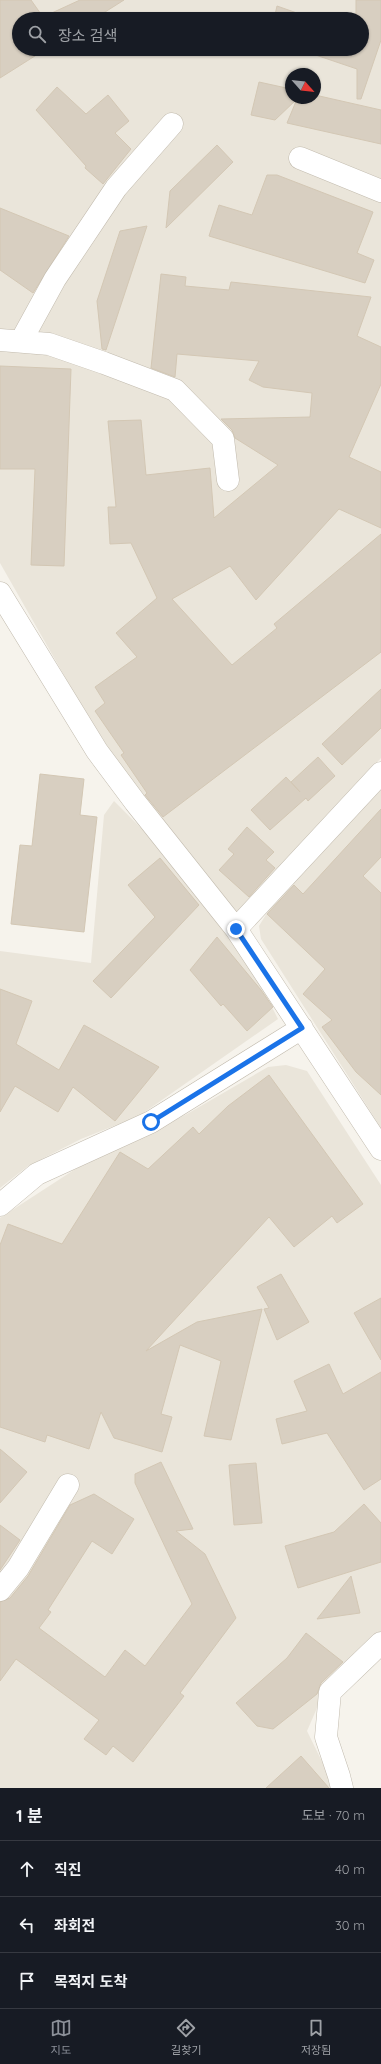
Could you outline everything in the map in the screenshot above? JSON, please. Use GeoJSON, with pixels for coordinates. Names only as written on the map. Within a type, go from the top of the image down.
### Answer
{"type":"FeatureCollection","features":[{"type":"Feature","properties":{"kind":"street"},"geometry":{"type":"LineString","coordinates":[[11,340],[55,280],[116,188],[172,124]]}},
{"type":"Feature","properties":{"kind":"street"},"geometry":{"type":"LineString","coordinates":[[300,158],[381,191]]}},
{"type":"Feature","properties":{"kind":"street"},"geometry":{"type":"LineString","coordinates":[[11,340],[49,344],[175,390],[223,439],[228,480]]}},
{"type":"Feature","properties":{"kind":"street"},"geometry":{"type":"LineString","coordinates":[[0,592],[97,751],[135,802],[236,929],[381,1149]]}},
{"type":"Feature","properties":{"kind":"street"},"geometry":{"type":"LineString","coordinates":[[236,929],[381,773]]}},
{"type":"Feature","properties":{"kind":"street"},"geometry":{"type":"LineString","coordinates":[[0,1205],[37,1174],[151,1122],[302,1028]]}},
{"type":"Feature","properties":{"kind":"street"},"geometry":{"type":"LineString","coordinates":[[0,1590],[18,1568],[68,1484]]}},
{"type":"Feature","properties":{"kind":"street"},"geometry":{"type":"LineString","coordinates":[[342,1788],[340,1776],[326,1737],[330,1692],[381,1644]]}},
{"type":"Feature","properties":{"kind":"shaded area"},"geometry":{"type":"Polygon","coordinates":[[[0,0],[381,0],[381,758],[240,917],[125,774],[77,698],[0,563],[0,0]]]}},
{"type":"Feature","properties":{"kind":"shaded area"},"geometry":{"type":"Polygon","coordinates":[[[381,790],[381,1128],[261,939],[259,926],[275,900],[316,854],[381,790]]]}},
{"type":"Feature","properties":{"kind":"shaded area"},"geometry":{"type":"Polygon","coordinates":[[[114,801],[147,834],[247,958],[278,1019],[139,1116],[81,1139],[28,1166],[0,1188],[0,951],[91,963],[104,815],[114,801]]]}},
{"type":"Feature","properties":{"kind":"shaded area"},"geometry":{"type":"Polygon","coordinates":[[[286,1065],[307,1071],[381,1185],[381,1632],[324,1692],[307,1731],[335,1788],[0,1788],[0,1218],[77,1168],[187,1114],[268,1067],[286,1065]]]}},
{"type":"Feature","properties":{"kind":"building"},"geometry":{"type":"Polygon","coordinates":[[[0,0],[31,0],[39,12],[12,12],[12,56],[35,56],[0,78],[0,0]]]}},
{"type":"Feature","properties":{"kind":"building"},"geometry":{"type":"Polygon","coordinates":[[[80,0],[124,0],[105,12],[54,12],[80,0]]]}},
{"type":"Feature","properties":{"kind":"building"},"geometry":{"type":"Polygon","coordinates":[[[356,0],[381,0],[381,40],[361,99],[357,99],[357,69],[319,56],[369,56],[369,12],[356,12],[356,0]]]}},
{"type":"Feature","properties":{"kind":"building"},"geometry":{"type":"Polygon","coordinates":[[[277,6],[294,12],[276,12],[277,6]]]}},
{"type":"Feature","properties":{"kind":"building"},"geometry":{"type":"Polygon","coordinates":[[[259,82],[285,88],[285,104],[292,104],[275,120],[251,115],[259,82]]]}},
{"type":"Feature","properties":{"kind":"building"},"geometry":{"type":"Polygon","coordinates":[[[57,87],[86,114],[108,95],[129,121],[115,133],[131,149],[103,184],[85,168],[86,166],[36,110],[57,87]]]}},
{"type":"Feature","properties":{"kind":"building"},"geometry":{"type":"Polygon","coordinates":[[[321,96],[381,110],[381,144],[287,123],[295,104],[321,104],[321,96]]]}},
{"type":"Feature","properties":{"kind":"building"},"geometry":{"type":"Polygon","coordinates":[[[217,145],[233,162],[166,228],[170,191],[217,145]]]}},
{"type":"Feature","properties":{"kind":"building"},"geometry":{"type":"Polygon","coordinates":[[[267,175],[277,175],[373,212],[357,253],[374,260],[365,283],[209,236],[219,205],[252,215],[267,175]]]}},
{"type":"Feature","properties":{"kind":"building"},"geometry":{"type":"Polygon","coordinates":[[[0,208],[69,236],[33,293],[0,270],[0,208]]]}},
{"type":"Feature","properties":{"kind":"building"},"geometry":{"type":"Polygon","coordinates":[[[147,226],[106,350],[102,349],[97,301],[120,231],[147,226]]]}},
{"type":"Feature","properties":{"kind":"building"},"geometry":{"type":"Polygon","coordinates":[[[161,274],[186,277],[185,286],[229,290],[231,282],[371,297],[357,336],[381,347],[381,384],[349,457],[381,472],[381,528],[339,509],[256,600],[230,566],[172,599],[232,665],[277,628],[274,624],[381,534],[381,652],[163,817],[145,795],[147,793],[121,755],[124,753],[95,711],[105,703],[95,687],[137,657],[116,633],[157,598],[131,543],[110,544],[108,507],[116,507],[108,421],[141,420],[146,475],[210,468],[214,518],[278,465],[235,438],[232,430],[221,419],[310,417],[312,393],[263,387],[249,380],[259,361],[177,354],[175,377],[151,368],[161,274]]]}},
{"type":"Feature","properties":{"kind":"building"},"geometry":{"type":"Polygon","coordinates":[[[0,366],[71,369],[64,566],[31,565],[35,469],[0,469],[0,366]]]}},
{"type":"Feature","properties":{"kind":"building"},"geometry":{"type":"Polygon","coordinates":[[[381,689],[381,728],[342,765],[322,744],[381,689]]]}},
{"type":"Feature","properties":{"kind":"building"},"geometry":{"type":"Polygon","coordinates":[[[318,757],[335,776],[308,801],[306,798],[270,830],[251,810],[286,777],[300,792],[291,782],[318,757]]]}},
{"type":"Feature","properties":{"kind":"building"},"geometry":{"type":"Polygon","coordinates":[[[40,774],[84,779],[80,815],[97,817],[84,932],[11,924],[20,845],[32,846],[40,774]]]}},
{"type":"Feature","properties":{"kind":"building"},"geometry":{"type":"Polygon","coordinates":[[[381,809],[381,857],[363,876],[381,893],[381,1095],[356,1072],[322,1027],[332,1020],[303,994],[325,969],[267,914],[294,885],[303,894],[381,809]]]}},
{"type":"Feature","properties":{"kind":"building"},"geometry":{"type":"Polygon","coordinates":[[[247,827],[274,852],[266,860],[275,868],[249,897],[219,870],[234,854],[228,849],[247,827]]]}},
{"type":"Feature","properties":{"kind":"building"},"geometry":{"type":"Polygon","coordinates":[[[160,858],[199,905],[111,998],[93,981],[155,917],[128,885],[160,858]]]}},
{"type":"Feature","properties":{"kind":"building"},"geometry":{"type":"Polygon","coordinates":[[[217,937],[261,990],[273,1007],[247,1031],[223,1004],[221,1006],[190,970],[217,937]]]}},
{"type":"Feature","properties":{"kind":"building"},"geometry":{"type":"Polygon","coordinates":[[[0,989],[32,1001],[16,1044],[59,1070],[84,1025],[159,1067],[115,1121],[73,1087],[58,1112],[15,1086],[0,1112],[0,989]]]}},
{"type":"Feature","properties":{"kind":"building"},"geometry":{"type":"Polygon","coordinates":[[[269,1075],[363,1204],[337,1223],[332,1216],[294,1247],[269,1217],[146,1351],[197,1322],[262,1309],[231,1440],[204,1436],[221,1361],[180,1345],[161,1414],[172,1417],[162,1452],[114,1438],[101,1412],[89,1449],[47,1435],[45,1442],[0,1427],[0,1245],[8,1224],[62,1244],[120,1152],[148,1169],[193,1127],[199,1134],[228,1106],[269,1075]]]}},
{"type":"Feature","properties":{"kind":"building"},"geometry":{"type":"Polygon","coordinates":[[[281,1274],[309,1322],[277,1340],[264,1309],[269,1308],[257,1287],[281,1274]]]}},
{"type":"Feature","properties":{"kind":"building"},"geometry":{"type":"Polygon","coordinates":[[[381,1298],[381,1360],[354,1313],[381,1298]]]}},
{"type":"Feature","properties":{"kind":"building"},"geometry":{"type":"Polygon","coordinates":[[[329,1364],[343,1394],[381,1372],[381,1479],[364,1490],[327,1433],[282,1444],[276,1419],[307,1411],[294,1381],[329,1364]]]}},
{"type":"Feature","properties":{"kind":"building"},"geometry":{"type":"Polygon","coordinates":[[[0,1449],[27,1472],[0,1503],[0,1449]]]}},
{"type":"Feature","properties":{"kind":"building"},"geometry":{"type":"Polygon","coordinates":[[[161,1462],[193,1529],[176,1531],[205,1554],[236,1618],[180,1693],[184,1696],[133,1762],[113,1746],[106,1755],[84,1739],[99,1720],[16,1659],[0,1681],[0,1602],[10,1598],[28,1576],[70,1505],[94,1494],[134,1519],[112,1554],[92,1541],[48,1610],[51,1612],[39,1628],[105,1677],[125,1650],[145,1666],[192,1604],[135,1483],[135,1474],[161,1462]]]}},
{"type":"Feature","properties":{"kind":"building"},"geometry":{"type":"Polygon","coordinates":[[[256,1463],[262,1523],[234,1525],[229,1465],[256,1463]]]}},
{"type":"Feature","properties":{"kind":"building"},"geometry":{"type":"Polygon","coordinates":[[[364,1504],[381,1523],[381,1562],[298,1588],[285,1546],[334,1532],[364,1504]]]}},
{"type":"Feature","properties":{"kind":"building"},"geometry":{"type":"Polygon","coordinates":[[[0,1525],[20,1540],[0,1570],[0,1525]]]}},
{"type":"Feature","properties":{"kind":"building"},"geometry":{"type":"Polygon","coordinates":[[[351,1576],[360,1613],[317,1619],[351,1576]]]}},
{"type":"Feature","properties":{"kind":"building"},"geometry":{"type":"Polygon","coordinates":[[[306,1633],[343,1662],[321,1683],[317,1694],[273,1729],[257,1726],[236,1703],[287,1658],[306,1633]]]}},
{"type":"Feature","properties":{"kind":"building"},"geometry":{"type":"Polygon","coordinates":[[[301,1756],[329,1788],[266,1788],[301,1756]]]}},
{"type":"Feature","properties":{"kind":"route"},"geometry":{"type":"LineString","coordinates":[[151,1122],[302,1028],[236,929]]}}]}
